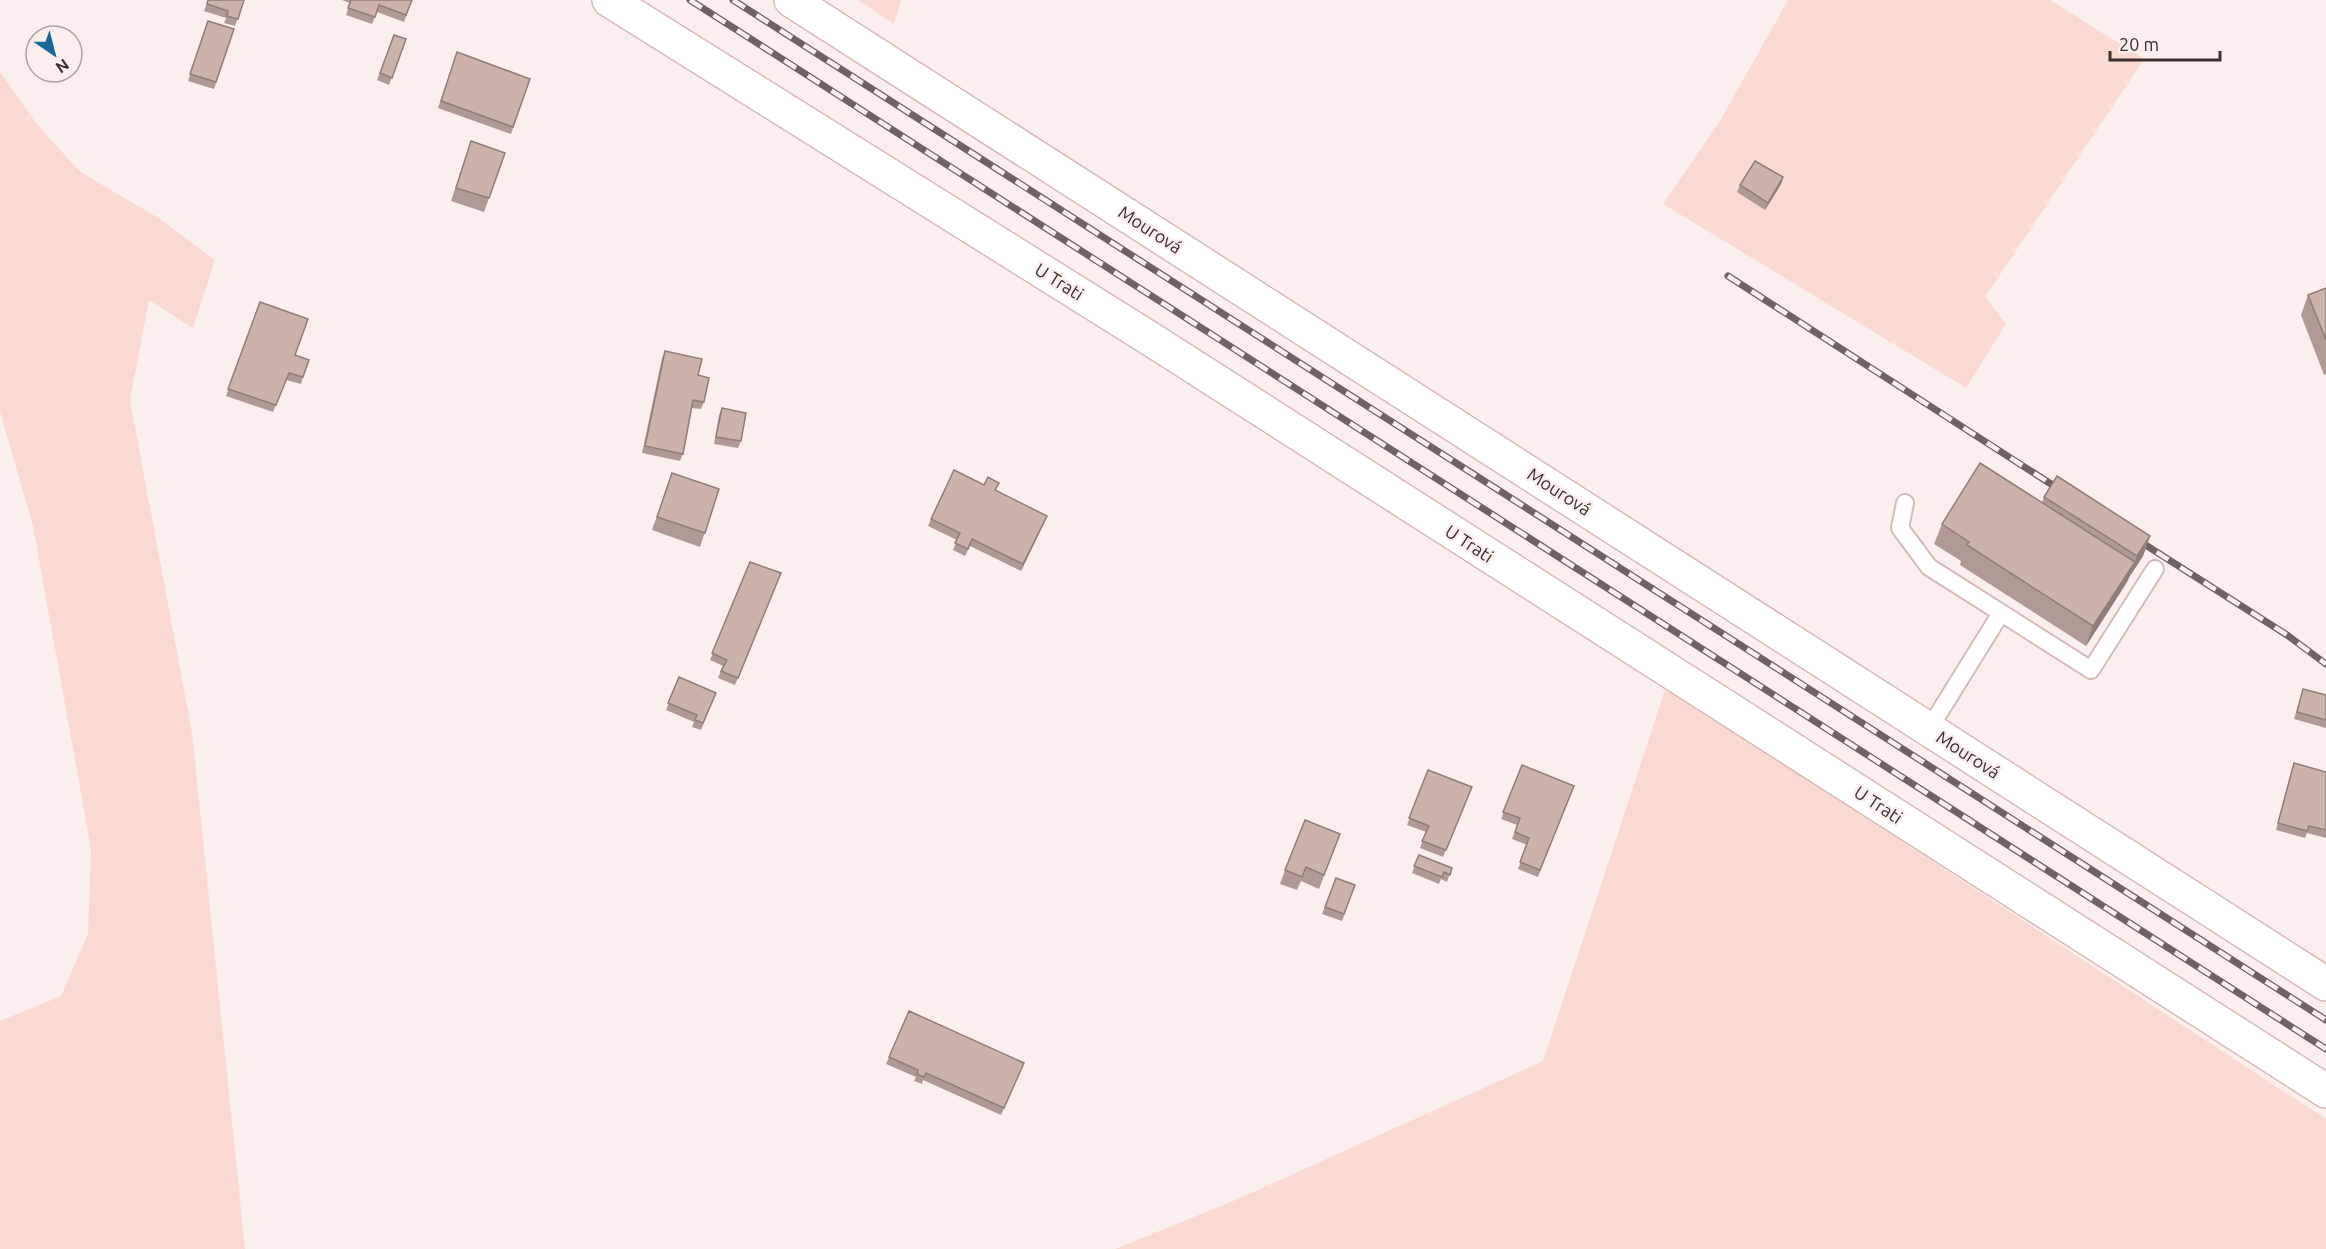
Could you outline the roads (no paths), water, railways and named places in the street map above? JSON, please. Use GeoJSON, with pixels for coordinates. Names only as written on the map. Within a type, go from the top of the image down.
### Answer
{"type":"FeatureCollection","features":[{"type":"Feature","properties":{"kind":"street","name":"U Trati"},"geometry":{"type":"LineString","coordinates":[[609,0],[1149,338],[2326,1091]]}},
{"type":"Feature","properties":{"kind":"street","name":"Mourová"},"geometry":{"type":"LineString","coordinates":[[791,0],[2326,984]]}},
{"type":"Feature","properties":{"kind":"lane"},"geometry":{"type":"LineString","coordinates":[[1905,503],[1900,528],[1929,567],[2091,670],[2155,569]]}},
{"type":"Feature","properties":{"kind":"lane"},"geometry":{"type":"LineString","coordinates":[[1929,729],[2001,613]]}},
{"type":"Feature","properties":{"kind":"railway"},"geometry":{"type":"LineString","coordinates":[[690,0],[2326,1049]]}},
{"type":"Feature","properties":{"kind":"railway"},"geometry":{"type":"LineString","coordinates":[[733,0],[2326,1020]]}},
{"type":"Feature","properties":{"kind":"railway"},"geometry":{"type":"LineString","coordinates":[[1728,276],[2065,493]]}},
{"type":"Feature","properties":{"kind":"railway"},"geometry":{"type":"LineString","coordinates":[[2133,537],[2287,635],[2326,664]]}}]}
